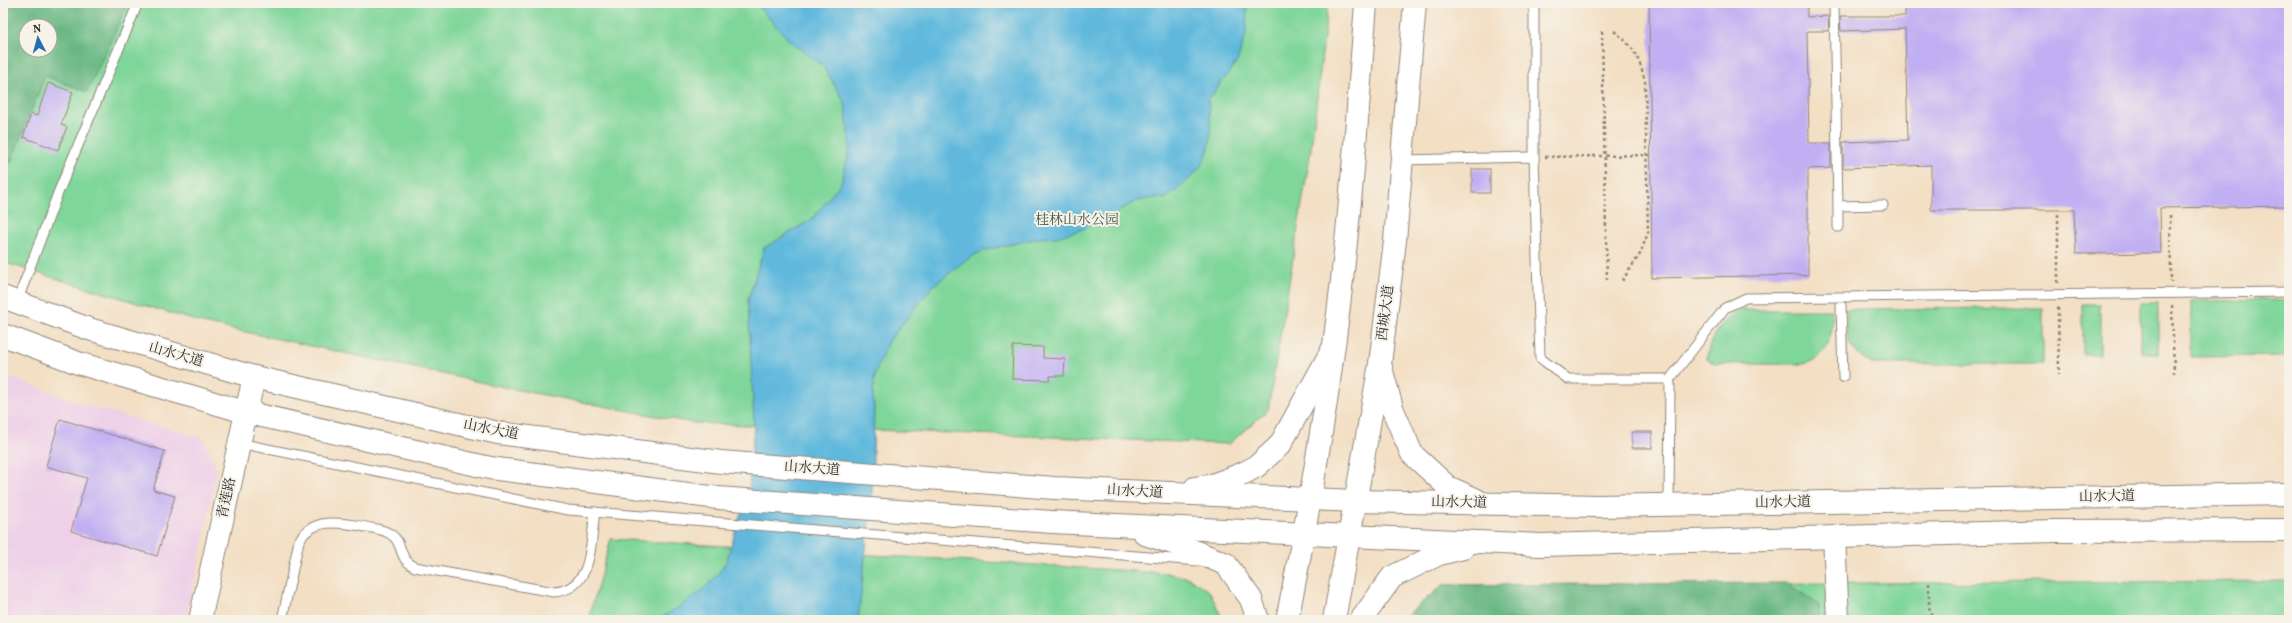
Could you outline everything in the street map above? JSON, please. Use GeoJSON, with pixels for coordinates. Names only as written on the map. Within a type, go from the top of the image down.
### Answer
{"type":"FeatureCollection","features":[{"type":"Feature","properties":{"kind":"main road"},"geometry":{"type":"LineString","coordinates":[[1287,620],[1304,534],[1333,349],[1345,238],[1366,3]]}},
{"type":"Feature","properties":{"kind":"main road","name":"西城大道"},"geometry":{"type":"LineString","coordinates":[[1334,620],[1380,364],[1395,241],[1415,3]]}},
{"type":"Feature","properties":{"kind":"main road","name":"山水大道"},"geometry":{"type":"LineString","coordinates":[[10,300],[88,329],[254,377],[498,433],[721,462],[1054,488],[1309,500],[1487,504],[1598,506],[2289,494]]}},
{"type":"Feature","properties":{"kind":"main road"},"geometry":{"type":"LineString","coordinates":[[3,335],[78,363],[246,412],[490,468],[718,498],[1117,525],[1541,545],[2056,531],[2289,530]]}},
{"type":"Feature","properties":{"kind":"main road"},"geometry":{"type":"LineString","coordinates":[[1156,493],[1210,486],[1257,466],[1280,445],[1333,349]]}},
{"type":"Feature","properties":{"kind":"main road"},"geometry":{"type":"LineString","coordinates":[[1380,364],[1392,408],[1412,454],[1448,487],[1487,504]]}},
{"type":"Feature","properties":{"kind":"main road","name":"青莲路"},"geometry":{"type":"LineString","coordinates":[[200,620],[254,377]]}},
{"type":"Feature","properties":{"kind":"main road"},"geometry":{"type":"LineString","coordinates":[[1117,525],[1179,545],[1226,564],[1251,599],[1258,620]]}},
{"type":"Feature","properties":{"kind":"main road"},"geometry":{"type":"LineString","coordinates":[[1834,537],[1838,620]]}},
{"type":"Feature","properties":{"kind":"main road"},"geometry":{"type":"LineString","coordinates":[[1361,620],[1392,577],[1439,554],[1488,542]]}},
{"type":"Feature","properties":{"kind":"lane"},"geometry":{"type":"LineString","coordinates":[[10,300],[58,193],[138,3]]}},
{"type":"Feature","properties":{"kind":"lane"},"geometry":{"type":"LineString","coordinates":[[1534,3],[1534,157],[1540,358],[1568,379],[1670,379]]}},
{"type":"Feature","properties":{"kind":"lane"},"geometry":{"type":"LineString","coordinates":[[1834,3],[1838,227]]}},
{"type":"Feature","properties":{"kind":"lane"},"geometry":{"type":"LineString","coordinates":[[1402,160],[1534,157]]}},
{"type":"Feature","properties":{"kind":"lane"},"geometry":{"type":"LineString","coordinates":[[1838,206],[1883,205]]}},
{"type":"Feature","properties":{"kind":"lane"},"geometry":{"type":"LineString","coordinates":[[1669,505],[1670,379],[1725,308],[1746,298],[2289,292]]}},
{"type":"Feature","properties":{"kind":"lane"},"geometry":{"type":"LineString","coordinates":[[1840,305],[1843,377]]}},
{"type":"Feature","properties":{"kind":"lane"},"geometry":{"type":"LineString","coordinates":[[239,443],[568,510],[1226,564]]}},
{"type":"Feature","properties":{"kind":"lane"},"geometry":{"type":"LineString","coordinates":[[282,620],[299,541],[305,532],[316,526],[336,522],[383,530],[394,536],[402,556],[415,567],[554,592],[572,588],[584,576],[595,512]]}},
{"type":"Feature","properties":{"kind":"path"},"geometry":{"type":"LineString","coordinates":[[55,3],[74,6],[75,3]]}},
{"type":"Feature","properties":{"kind":"path"},"geometry":{"type":"LineString","coordinates":[[1602,31],[1607,282]]}},
{"type":"Feature","properties":{"kind":"path"},"geometry":{"type":"LineString","coordinates":[[1614,31],[1628,42],[1639,57],[1645,81],[1648,233],[1640,254],[1622,281]]}},
{"type":"Feature","properties":{"kind":"path"},"geometry":{"type":"LineString","coordinates":[[1534,157],[1651,155]]}},
{"type":"Feature","properties":{"kind":"path"},"geometry":{"type":"LineString","coordinates":[[2058,214],[2059,374]]}},
{"type":"Feature","properties":{"kind":"path"},"geometry":{"type":"LineString","coordinates":[[2170,215],[2174,373]]}},
{"type":"Feature","properties":{"kind":"path"},"geometry":{"type":"LineString","coordinates":[[1929,583],[1929,607],[1933,620]]}},
{"type":"Feature","properties":{"kind":"shaded area"},"geometry":{"type":"Polygon","coordinates":[[[3,375],[88,406],[202,437],[217,470],[203,543],[185,620],[3,620],[3,375]]]}},
{"type":"Feature","properties":{"kind":"green space","name":"桂林山水公园"},"geometry":{"type":"Polygon","coordinates":[[[3,3],[1328,3],[1311,149],[1268,410],[1229,444],[693,423],[513,389],[203,323],[3,262],[3,3]]]}},
{"type":"Feature","properties":{"kind":"green space"},"geometry":{"type":"Polygon","coordinates":[[[3,3],[128,3],[87,92],[45,76],[11,162],[3,159],[3,3]]]}},
{"type":"Feature","properties":{"kind":"green space"},"geometry":{"type":"Polygon","coordinates":[[[2289,300],[2289,356],[2191,357],[2191,301],[2289,300]]]}},
{"type":"Feature","properties":{"kind":"green space"},"geometry":{"type":"Polygon","coordinates":[[[2141,303],[2158,303],[2158,353],[2141,353],[2141,303]]]}},
{"type":"Feature","properties":{"kind":"green space"},"geometry":{"type":"Polygon","coordinates":[[[2083,304],[2100,304],[2100,354],[2083,354],[2083,304]]]}},
{"type":"Feature","properties":{"kind":"green space"},"geometry":{"type":"Polygon","coordinates":[[[2043,308],[2043,364],[1872,364],[1857,353],[1852,347],[1847,335],[1847,309],[2043,308]]]}},
{"type":"Feature","properties":{"kind":"green space"},"geometry":{"type":"Polygon","coordinates":[[[1741,310],[1832,310],[1831,335],[1824,350],[1819,356],[1804,364],[1715,364],[1707,359],[1713,337],[1728,318],[1741,310]]]}},
{"type":"Feature","properties":{"kind":"green space"},"geometry":{"type":"Polygon","coordinates":[[[611,539],[1166,573],[1189,578],[1210,592],[1223,620],[588,620],[611,539]]]}},
{"type":"Feature","properties":{"kind":"green space"},"geometry":{"type":"Polygon","coordinates":[[[2289,581],[2289,620],[1401,620],[1443,585],[2289,581]]]}},
{"type":"Feature","properties":{"kind":"green space"},"geometry":{"type":"Polygon","coordinates":[[[1787,583],[1819,605],[1819,620],[1401,620],[1443,585],[1787,583]]]}},
{"type":"Feature","properties":{"kind":"water"},"geometry":{"type":"Polygon","coordinates":[[[755,3],[1247,4],[1246,34],[1237,62],[1208,100],[1211,134],[1209,147],[1205,158],[1191,178],[1165,199],[1147,199],[1131,204],[1117,213],[1105,226],[1098,218],[1086,228],[1057,237],[1038,238],[982,251],[963,262],[933,286],[887,343],[875,374],[873,394],[872,495],[858,620],[658,620],[696,595],[712,581],[726,562],[749,487],[754,424],[748,300],[764,248],[812,219],[841,183],[850,149],[845,103],[823,66],[790,41],[755,3]]]}},
{"type":"Feature","properties":{"kind":"building"},"geometry":{"type":"Polygon","coordinates":[[[1649,3],[1807,3],[1807,17],[1828,16],[1829,31],[1807,31],[1809,143],[1831,143],[1831,168],[1808,169],[1808,275],[1652,278],[1649,3]]]}},
{"type":"Feature","properties":{"kind":"building"},"geometry":{"type":"Polygon","coordinates":[[[1905,3],[2289,3],[2289,206],[2160,208],[2161,253],[2076,254],[2074,210],[1931,210],[1931,165],[1843,168],[1843,142],[1908,140],[1905,29],[1841,31],[1840,16],[1905,16],[1905,3]]]}},
{"type":"Feature","properties":{"kind":"building"},"geometry":{"type":"Polygon","coordinates":[[[48,83],[73,92],[61,125],[67,127],[58,150],[23,137],[31,114],[37,116],[48,83]]]}},
{"type":"Feature","properties":{"kind":"building"},"geometry":{"type":"Polygon","coordinates":[[[1472,169],[1490,169],[1490,193],[1472,193],[1472,169]]]}},
{"type":"Feature","properties":{"kind":"building"},"geometry":{"type":"Polygon","coordinates":[[[1013,346],[1043,347],[1043,358],[1065,359],[1064,376],[1050,376],[1050,380],[1012,379],[1013,346]]]}},
{"type":"Feature","properties":{"kind":"building"},"geometry":{"type":"Polygon","coordinates":[[[60,419],[165,451],[153,490],[175,496],[157,556],[71,531],[87,478],[46,466],[60,419]]]}},
{"type":"Feature","properties":{"kind":"building"},"geometry":{"type":"Polygon","coordinates":[[[1632,432],[1652,432],[1652,448],[1632,448],[1632,432]]]}}]}
